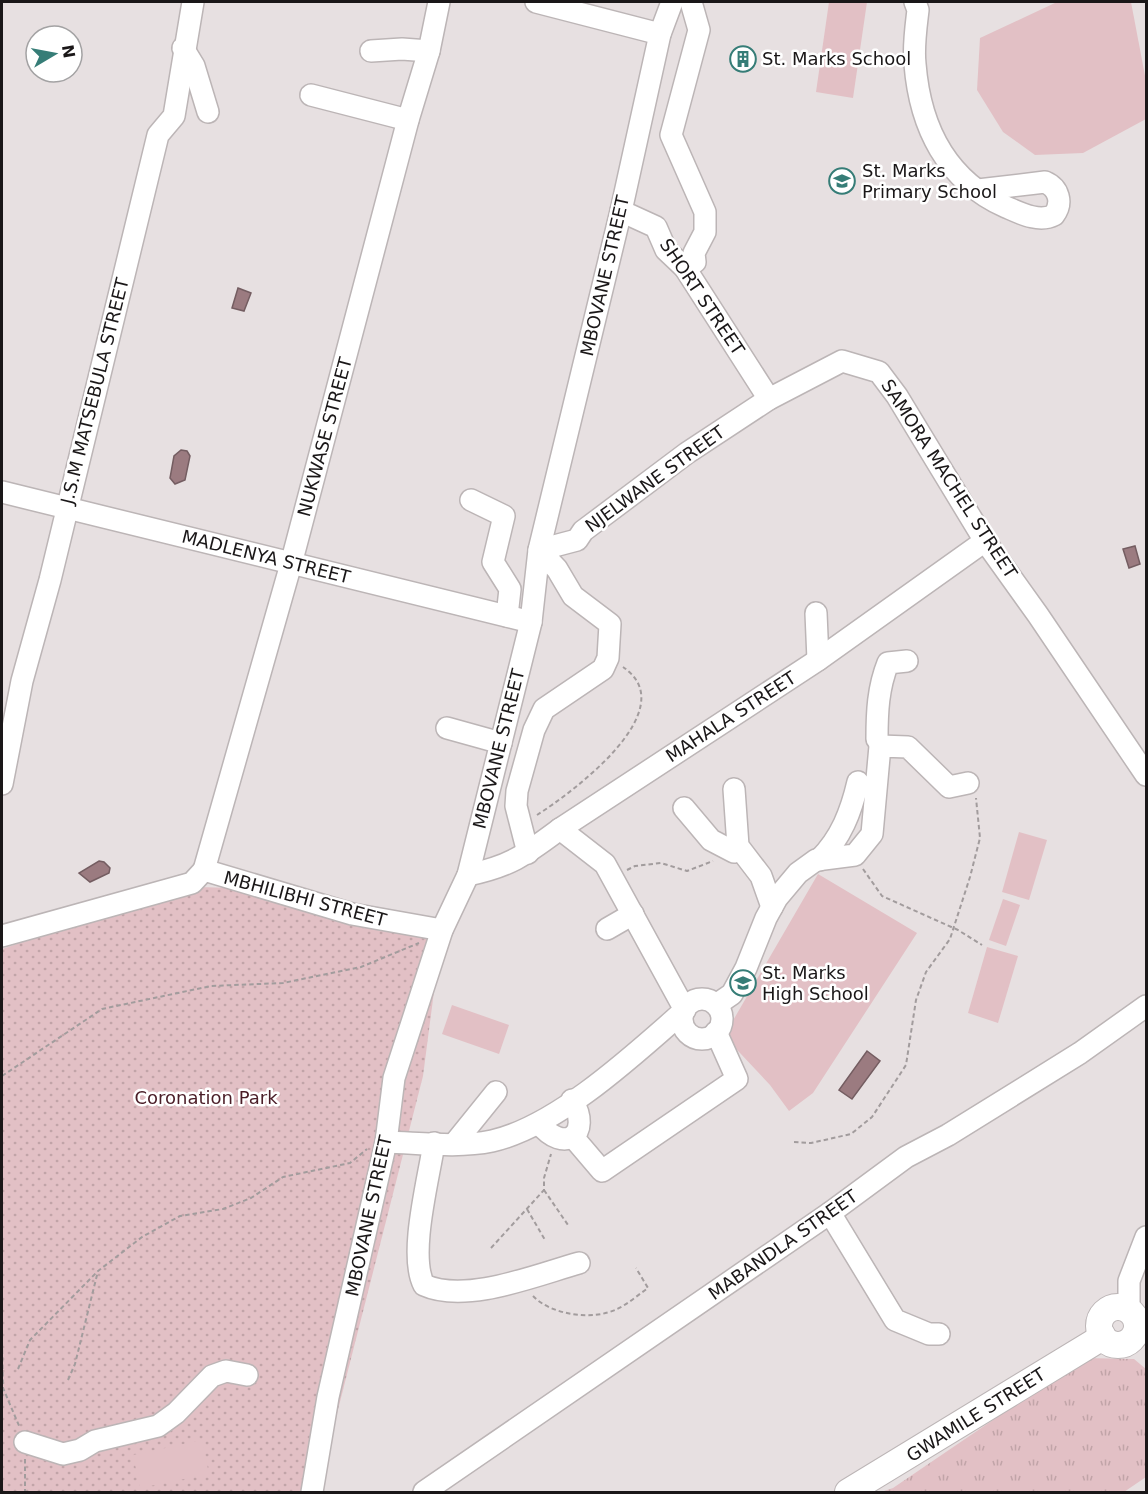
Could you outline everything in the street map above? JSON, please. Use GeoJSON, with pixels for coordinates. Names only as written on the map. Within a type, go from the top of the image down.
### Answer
{"type":"FeatureCollection","features":[{"type":"Feature","properties":{"kind":"main road","name":"GWAMILE STREET"},"geometry":{"type":"LineString","coordinates":[[848,1492],[1096,1341],[1102,1335],[1106,1340],[1118,1345],[1130,1341],[1137,1326]]}},
{"type":"Feature","properties":{"kind":"street","name":"J.S.M MATSEBULA STREET"},"geometry":{"type":"LineString","coordinates":[[2,784],[22,681],[158,135],[174,116],[183,48],[193,2]]}},
{"type":"Feature","properties":{"kind":"street","name":"NUKWASE STREET"},"geometry":{"type":"LineString","coordinates":[[204,870],[291,564],[408,120],[429,51],[439,2]]}},
{"type":"Feature","properties":{"kind":"street"},"geometry":{"type":"LineString","coordinates":[[536,2],[660,34]]}},
{"type":"Feature","properties":{"kind":"street","name":"MBOVANE STREET"},"geometry":{"type":"LineString","coordinates":[[312,1492],[328,1397],[378,1145],[394,1078],[442,930],[468,875],[531,622],[539,550],[621,212],[660,34],[672,2]]}},
{"type":"Feature","properties":{"kind":"street"},"geometry":{"type":"LineString","coordinates":[[685,268],[694,262],[694,253],[705,232],[705,212],[671,135],[699,30],[691,2]]}},
{"type":"Feature","properties":{"kind":"street"},"geometry":{"type":"LineString","coordinates":[[915,2],[918,10],[916,72],[919,93],[934,142],[950,167],[978,190]]}},
{"type":"Feature","properties":{"kind":"street"},"geometry":{"type":"LineString","coordinates":[[183,48],[194,66],[208,112]]}},
{"type":"Feature","properties":{"kind":"street"},"geometry":{"type":"LineString","coordinates":[[371,51],[402,49],[429,51]]}},
{"type":"Feature","properties":{"kind":"street"},"geometry":{"type":"LineString","coordinates":[[311,95],[408,120]]}},
{"type":"Feature","properties":{"kind":"street","name":"SHORT STREET"},"geometry":{"type":"LineString","coordinates":[[621,212],[656,227],[666,250],[685,268],[769,399]]}},
{"type":"Feature","properties":{"kind":"street","name":"SAMORA MACHEL STREET"},"geometry":{"type":"LineString","coordinates":[[769,399],[842,361],[879,372],[897,396],[985,542],[1038,615],[1146,775]]}},
{"type":"Feature","properties":{"kind":"street","name":"NJELWANE STREET"},"geometry":{"type":"LineString","coordinates":[[539,550],[577,540],[583,531],[682,444],[769,399]]}},
{"type":"Feature","properties":{"kind":"street","name":"MADLENYA STREET"},"geometry":{"type":"LineString","coordinates":[[2,492],[67,506],[291,564],[531,622]]}},
{"type":"Feature","properties":{"kind":"street"},"geometry":{"type":"LineString","coordinates":[[471,500],[504,516],[494,562],[510,589],[507,616]]}},
{"type":"Feature","properties":{"kind":"street","name":"MAHALA STREET"},"geometry":{"type":"LineString","coordinates":[[468,875],[501,868],[528,853],[560,829],[818,660],[985,542]]}},
{"type":"Feature","properties":{"kind":"street"},"geometry":{"type":"LineString","coordinates":[[528,853],[516,806],[517,791],[534,730],[544,709],[597,676],[608,658],[610,624],[573,596],[557,569],[539,550]]}},
{"type":"Feature","properties":{"kind":"street"},"geometry":{"type":"LineString","coordinates":[[816,613],[818,660]]}},
{"type":"Feature","properties":{"kind":"street"},"geometry":{"type":"LineString","coordinates":[[877,739],[878,698],[883,676],[888,663],[907,661]]}},
{"type":"Feature","properties":{"kind":"street"},"geometry":{"type":"LineString","coordinates":[[447,728],[501,742]]}},
{"type":"Feature","properties":{"kind":"street"},"geometry":{"type":"LineString","coordinates":[[819,860],[853,855],[872,834],[880,746],[908,747],[949,787],[971,788]]}},
{"type":"Feature","properties":{"kind":"street"},"geometry":{"type":"LineString","coordinates":[[716,1005],[732,994],[772,907],[798,873],[819,860],[832,847],[844,826],[858,782]]}},
{"type":"Feature","properties":{"kind":"street"},"geometry":{"type":"LineString","coordinates":[[734,789],[738,846],[761,876],[772,907]]}},
{"type":"Feature","properties":{"kind":"street"},"geometry":{"type":"LineString","coordinates":[[684,808],[711,840],[734,852]]}},
{"type":"Feature","properties":{"kind":"street"},"geometry":{"type":"LineString","coordinates":[[560,829],[605,864],[685,1010]]}},
{"type":"Feature","properties":{"kind":"street","name":"MBHILIBHI STREET"},"geometry":{"type":"LineString","coordinates":[[2,936],[192,884],[204,870],[352,914],[442,930]]}},
{"type":"Feature","properties":{"kind":"street"},"geometry":{"type":"LineString","coordinates":[[607,928],[633,914]]}},
{"type":"Feature","properties":{"kind":"street"},"geometry":{"type":"LineString","coordinates":[[698,999],[716,1005],[722,1020],[716,1032],[701,1038],[690,1034],[683,1024],[685,1010],[687,1005],[698,999]]}},
{"type":"Feature","properties":{"kind":"street","name":"MABANDLA STREET"},"geometry":{"type":"LineString","coordinates":[[424,1492],[830,1213],[906,1157],[948,1135],[1061,1064],[1146,1006]]}},
{"type":"Feature","properties":{"kind":"street"},"geometry":{"type":"LineString","coordinates":[[378,1145],[490,1141],[539,1123],[622,1066],[685,1010]]}},
{"type":"Feature","properties":{"kind":"street"},"geometry":{"type":"LineString","coordinates":[[539,1123],[553,1137],[567,1138],[602,1171],[737,1079],[716,1032]]}},
{"type":"Feature","properties":{"kind":"street"},"geometry":{"type":"LineString","coordinates":[[496,1092],[444,1144],[417,1252],[419,1276],[424,1285],[448,1292],[487,1288],[579,1263]]}},
{"type":"Feature","properties":{"kind":"street"},"geometry":{"type":"LineString","coordinates":[[567,1138],[580,1126],[581,1119],[572,1100]]}},
{"type":"Feature","properties":{"kind":"street"},"geometry":{"type":"LineString","coordinates":[[830,1213],[895,1320],[929,1334],[939,1334]]}},
{"type":"Feature","properties":{"kind":"street"},"geometry":{"type":"LineString","coordinates":[[1137,1326],[1129,1281],[1146,1238]]}},
{"type":"Feature","properties":{"kind":"street"},"geometry":{"type":"LineString","coordinates":[[25,1442],[63,1454],[80,1450],[95,1441],[158,1426],[176,1413],[212,1376],[226,1371],[247,1376]]}},
{"type":"Feature","properties":{"kind":"path"},"geometry":{"type":"LineString","coordinates":[[522,825],[556,803],[604,760],[630,732],[639,715],[644,704],[639,681],[632,672],[608,658]]}},
{"type":"Feature","properties":{"kind":"path"},"geometry":{"type":"LineString","coordinates":[[794,1142],[811,1143],[851,1134],[872,1117],[906,1065],[916,1000],[926,972],[950,939],[977,848],[979,808],[971,788]]}},
{"type":"Feature","properties":{"kind":"path"},"geometry":{"type":"LineString","coordinates":[[614,878],[635,866],[652,863],[687,871],[700,864],[729,860],[734,852]]}},
{"type":"Feature","properties":{"kind":"path"},"geometry":{"type":"LineString","coordinates":[[853,855],[882,896],[958,930],[982,945]]}},
{"type":"Feature","properties":{"kind":"path"},"geometry":{"type":"LineString","coordinates":[[2,1076],[102,1008],[211,986],[283,983],[361,967],[401,952],[442,930]]}},
{"type":"Feature","properties":{"kind":"path"},"geometry":{"type":"LineString","coordinates":[[567,1138],[551,1154],[544,1178],[544,1190],[568,1225]]}},
{"type":"Feature","properties":{"kind":"path"},"geometry":{"type":"LineString","coordinates":[[18,1369],[30,1340],[98,1271],[142,1237],[180,1216],[223,1209],[251,1198],[283,1177],[350,1163],[378,1145]]}},
{"type":"Feature","properties":{"kind":"path"},"geometry":{"type":"LineString","coordinates":[[491,1248],[544,1190]]}},
{"type":"Feature","properties":{"kind":"path"},"geometry":{"type":"LineString","coordinates":[[527,1209],[545,1240]]}},
{"type":"Feature","properties":{"kind":"path"},"geometry":{"type":"LineString","coordinates":[[517,1280],[542,1305],[569,1313],[597,1315],[616,1309],[648,1288],[636,1268]]}},
{"type":"Feature","properties":{"kind":"path"},"geometry":{"type":"LineString","coordinates":[[68,1380],[75,1364],[98,1271]]}},
{"type":"Feature","properties":{"kind":"path"},"geometry":{"type":"LineString","coordinates":[[2,1342],[3,1388],[25,1442],[25,1492]]}},
{"type":"Feature","properties":{"kind":"green space"},"geometry":{"type":"Polygon","coordinates":[[[829,2],[867,2],[853,98],[816,92],[829,2]]]}},
{"type":"Feature","properties":{"kind":"green space"},"geometry":{"type":"Polygon","coordinates":[[[1057,2],[1131,2],[1146,81],[1146,119],[1083,153],[1035,155],[1003,132],[977,90],[980,38],[1057,2]]]}},
{"type":"Feature","properties":{"kind":"green space"},"geometry":{"type":"Polygon","coordinates":[[[1019,832],[1047,840],[1029,900],[1002,892],[1019,832]]]}},
{"type":"Feature","properties":{"kind":"green space"},"geometry":{"type":"Polygon","coordinates":[[[818,874],[917,933],[813,1093],[789,1111],[770,1085],[724,1036],[818,874]]]}},
{"type":"Feature","properties":{"kind":"green space","name":"Coronation Park"},"geometry":{"type":"Polygon","coordinates":[[[198,887],[234,888],[442,930],[423,1076],[317,1492],[2,1492],[2,949],[166,894],[198,887]]]}},
{"type":"Feature","properties":{"kind":"green space"},"geometry":{"type":"Polygon","coordinates":[[[1003,899],[1020,905],[1006,946],[989,940],[1003,899]]]}},
{"type":"Feature","properties":{"kind":"green space"},"geometry":{"type":"Polygon","coordinates":[[[987,947],[1018,956],[998,1023],[968,1013],[987,947]]]}},
{"type":"Feature","properties":{"kind":"green space"},"geometry":{"type":"Polygon","coordinates":[[[452,1005],[509,1025],[499,1054],[442,1034],[452,1005]]]}},
{"type":"Feature","properties":{"kind":"green space"},"geometry":{"type":"Polygon","coordinates":[[[1084,1358],[1134,1359],[1146,1369],[1146,1477],[1124,1492],[881,1492],[893,1488],[1084,1358]]]}},
{"type":"Feature","properties":{"kind":"green space"},"geometry":{"type":"Polygon","coordinates":[[[202,1440],[209,1474],[140,1488],[133,1455],[202,1440]]]}},
{"type":"Feature","properties":{"kind":"shaded area"},"geometry":{"type":"Polygon","coordinates":[[[238,288],[251,293],[244,311],[232,308],[238,288]]]}},
{"type":"Feature","properties":{"kind":"shaded area"},"geometry":{"type":"Polygon","coordinates":[[[181,450],[187,451],[190,456],[185,480],[175,484],[170,478],[174,456],[181,450]]]}},
{"type":"Feature","properties":{"kind":"shaded area"},"geometry":{"type":"Polygon","coordinates":[[[1135,546],[1140,564],[1129,568],[1123,549],[1135,546]]]}},
{"type":"Feature","properties":{"kind":"shaded area"},"geometry":{"type":"Polygon","coordinates":[[[99,861],[104,862],[110,868],[109,873],[90,882],[79,873],[99,861]]]}},
{"type":"Feature","properties":{"kind":"shaded area"},"geometry":{"type":"Polygon","coordinates":[[[867,1051],[880,1061],[852,1099],[839,1090],[867,1051]]]}},
{"type":"Feature","properties":{"kind":"place","name":"St. Marks School"},"geometry":{"type":"Point","coordinates":[743,59]}},
{"type":"Feature","properties":{"kind":"place","name":"St. Marks Primary School"},"geometry":{"type":"Point","coordinates":[842,181]}},
{"type":"Feature","properties":{"kind":"place","name":"St. Marks High School"},"geometry":{"type":"Point","coordinates":[743,983]}}]}
